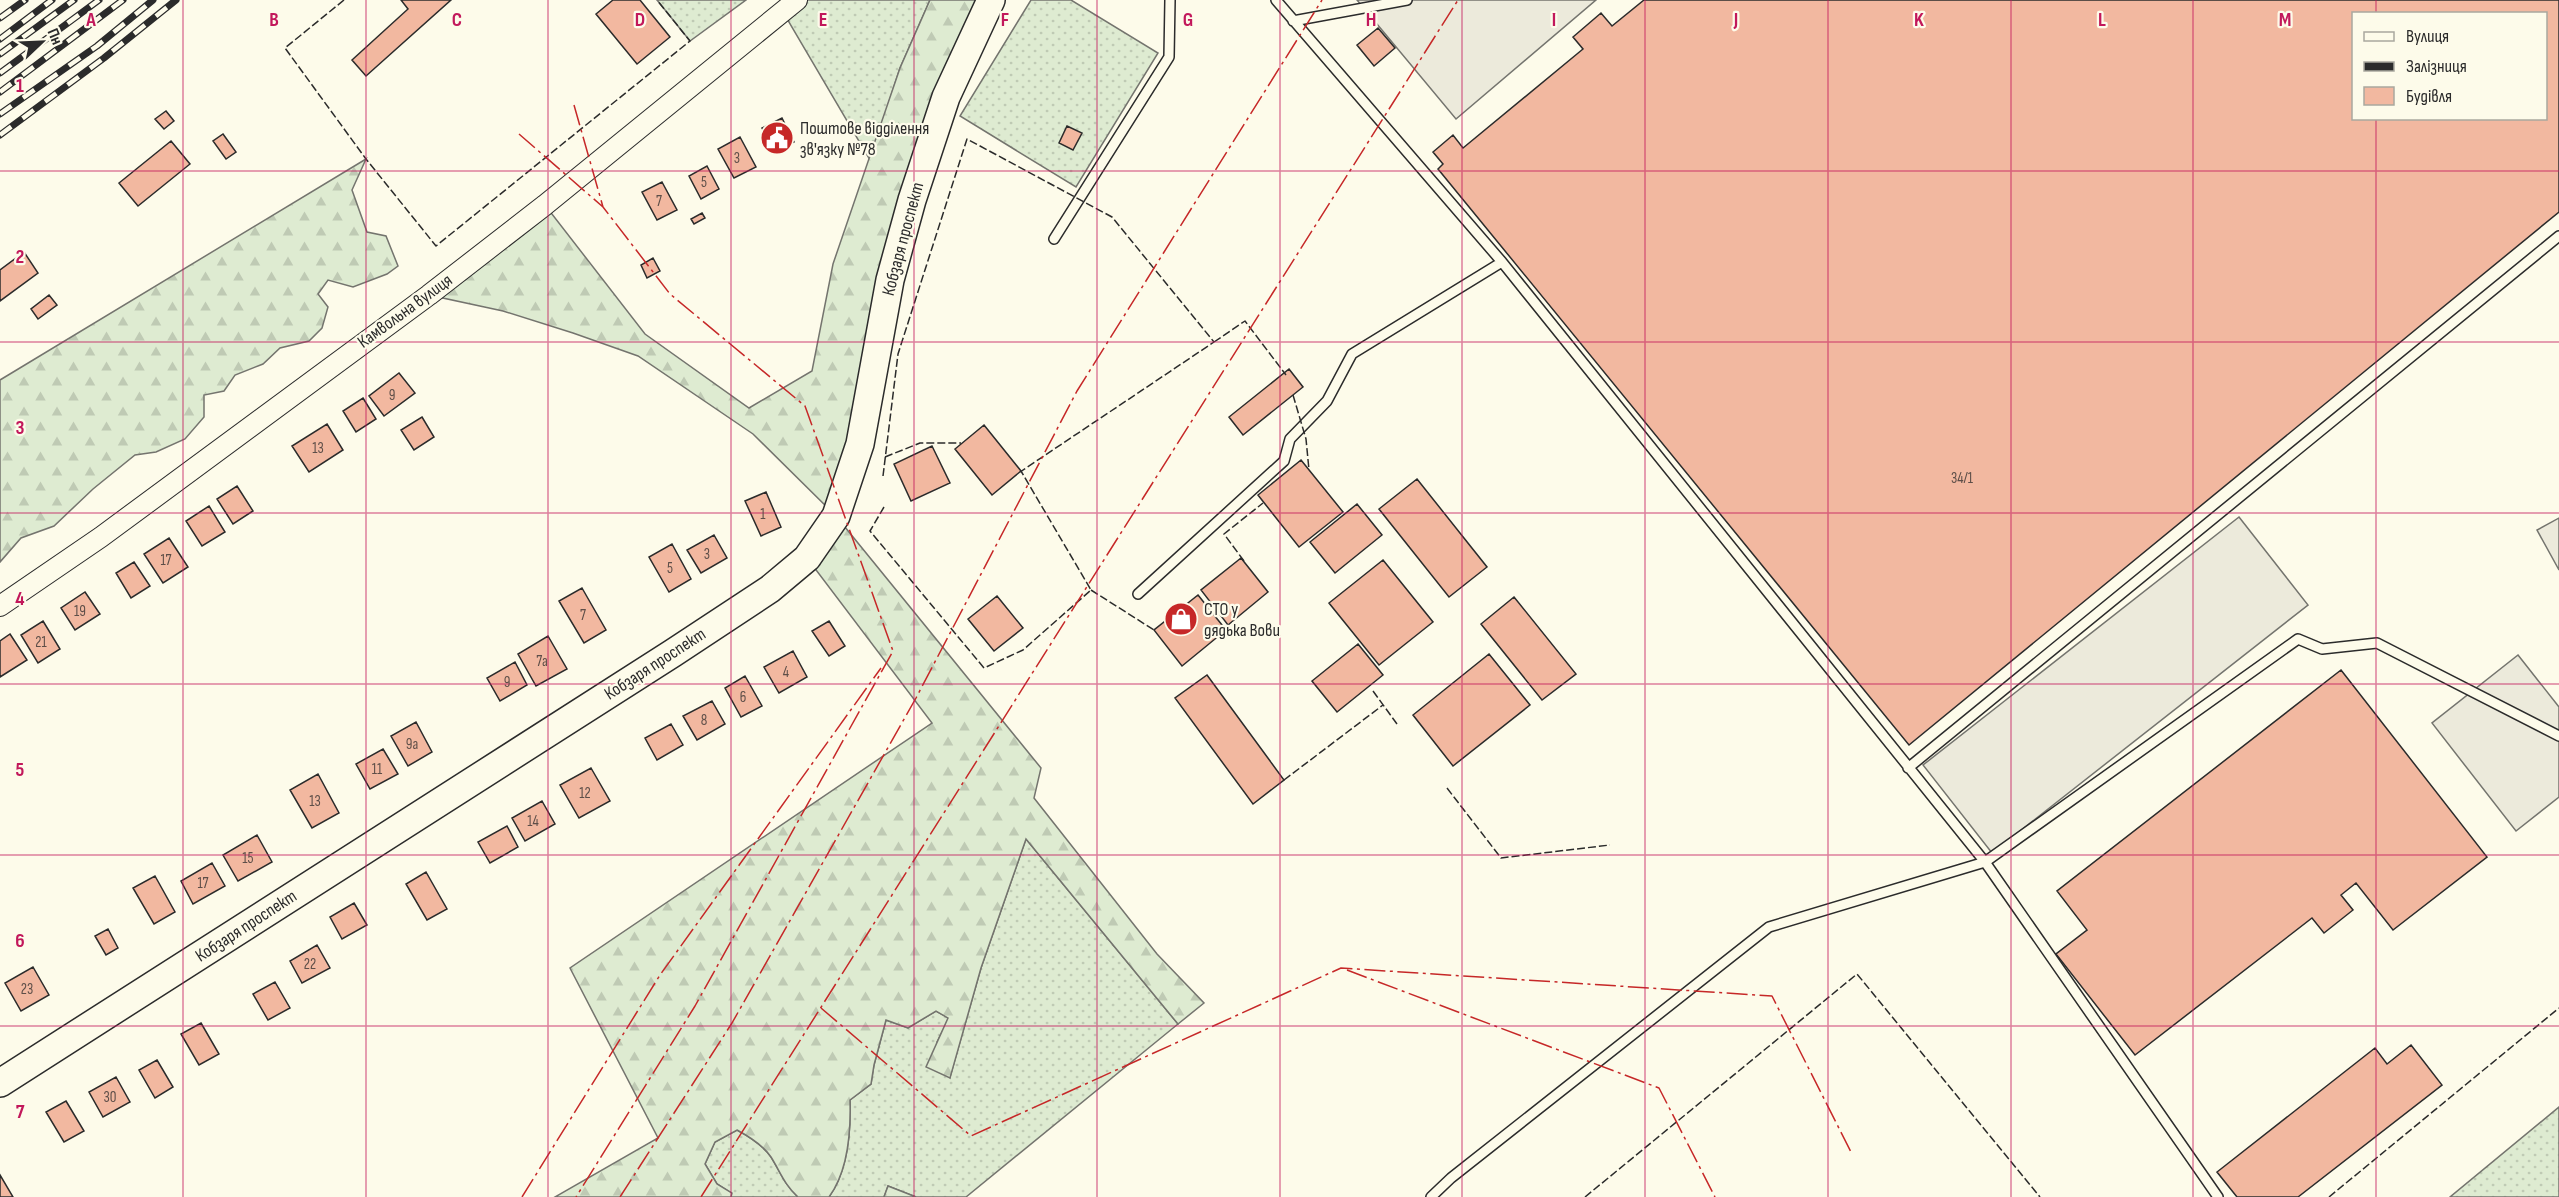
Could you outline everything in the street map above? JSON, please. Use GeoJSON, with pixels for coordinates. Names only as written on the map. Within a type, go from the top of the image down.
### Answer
{"type":"FeatureCollection","features":[{"type":"Feature","properties":{"kind":"main road","name":"Кобзаря проспект"},"geometry":{"type":"LineString","coordinates":[[0,1083],[673,653],[770,589],[807,558],[836,516],[850,479],[860,444],[890,280],[912,200],[946,97],[991,0]]}},
{"type":"Feature","properties":{"kind":"street","name":"Камвольна вулиця"},"geometry":{"type":"LineString","coordinates":[[0,606],[101,537],[429,295],[545,206],[797,0]]}},
{"type":"Feature","properties":{"kind":"lane"},"geometry":{"type":"LineString","coordinates":[[1054,239],[1169,57],[1170,0]]}},
{"type":"Feature","properties":{"kind":"lane"},"geometry":{"type":"LineString","coordinates":[[1275,0],[1502,262],[1985,862],[2218,1197]]}},
{"type":"Feature","properties":{"kind":"lane"},"geometry":{"type":"LineString","coordinates":[[1293,21],[1407,0]]}},
{"type":"Feature","properties":{"kind":"lane"},"geometry":{"type":"LineString","coordinates":[[1908,768],[2559,236]]}},
{"type":"Feature","properties":{"kind":"lane"},"geometry":{"type":"LineString","coordinates":[[1138,594],[1284,461],[1290,439],[1327,401],[1352,354],[1502,262]]}},
{"type":"Feature","properties":{"kind":"lane"},"geometry":{"type":"LineString","coordinates":[[1431,1197],[1451,1178],[1769,927],[1985,862],[2298,639],[2322,649],[2377,643],[2559,736]]}},
{"type":"Feature","properties":{"kind":"green space"},"geometry":{"type":"Polygon","coordinates":[[[657,0],[746,0],[690,41],[657,0]]]}},
{"type":"Feature","properties":{"kind":"green space"},"geometry":{"type":"Polygon","coordinates":[[[797,0],[930,0],[900,68],[870,160],[783,12],[797,0]]]}},
{"type":"Feature","properties":{"kind":"green space"},"geometry":{"type":"Polygon","coordinates":[[[930,0],[991,0],[946,97],[836,516],[753,434],[638,356],[503,311],[429,295],[545,205],[645,334],[749,408],[812,371],[833,264],[900,68],[930,0]]]}},
{"type":"Feature","properties":{"kind":"green space"},"geometry":{"type":"Polygon","coordinates":[[[1031,0],[1071,0],[1158,53],[1076,187],[960,116],[1031,0]]]}},
{"type":"Feature","properties":{"kind":"green space"},"geometry":{"type":"Polygon","coordinates":[[[366,159],[352,190],[367,232],[386,236],[398,266],[387,274],[353,287],[328,280],[318,294],[328,307],[322,328],[309,341],[280,348],[263,364],[235,375],[224,391],[204,395],[204,417],[185,439],[156,452],[135,455],[93,489],[54,526],[21,538],[0,562],[0,380],[366,159]]]}},
{"type":"Feature","properties":{"kind":"green space"},"geometry":{"type":"Polygon","coordinates":[[[836,516],[1041,768],[1034,798],[1157,954],[1204,1003],[1178,1024],[1026,839],[981,968],[950,1078],[926,1067],[948,1018],[936,1011],[908,1028],[886,1020],[871,1084],[850,1100],[847,1151],[840,1175],[829,1197],[798,1197],[786,1183],[768,1153],[737,1130],[715,1142],[705,1164],[717,1184],[732,1193],[731,1197],[555,1197],[658,1138],[570,968],[932,723],[807,558],[836,516]]]}},
{"type":"Feature","properties":{"kind":"green space"},"geometry":{"type":"Polygon","coordinates":[[[1026,839],[1178,1024],[966,1197],[916,1197],[888,1186],[884,1197],[829,1197],[840,1175],[847,1151],[850,1100],[871,1084],[886,1020],[908,1028],[936,1011],[949,1018],[937,1042],[950,1077],[981,968],[1026,839]]]}},
{"type":"Feature","properties":{"kind":"green space"},"geometry":{"type":"Polygon","coordinates":[[[2559,1107],[2559,1197],[2450,1197],[2559,1107]]]}},
{"type":"Feature","properties":{"kind":"green space"},"geometry":{"type":"Polygon","coordinates":[[[737,1130],[768,1153],[786,1183],[798,1197],[731,1197],[731,1193],[717,1184],[705,1164],[715,1142],[737,1130]]]}},
{"type":"Feature","properties":{"kind":"green space"},"geometry":{"type":"Polygon","coordinates":[[[888,1186],[916,1197],[884,1197],[888,1186]]]}},
{"type":"Feature","properties":{"kind":"shaded area"},"geometry":{"type":"Polygon","coordinates":[[[1357,0],[1596,0],[1456,119],[1357,0]]]}},
{"type":"Feature","properties":{"kind":"shaded area"},"geometry":{"type":"Polygon","coordinates":[[[2239,517],[2308,605],[1992,853],[1923,765],[2239,517]]]}},
{"type":"Feature","properties":{"kind":"shaded area"},"geometry":{"type":"Polygon","coordinates":[[[2559,518],[2559,570],[2537,530],[2559,518]]]}},
{"type":"Feature","properties":{"kind":"shaded area"},"geometry":{"type":"Polygon","coordinates":[[[2518,655],[2559,707],[2559,797],[2516,831],[2432,723],[2518,655]]]}},
{"type":"Feature","properties":{"kind":"building"},"geometry":{"type":"Polygon","coordinates":[[[401,0],[451,0],[366,76],[352,60],[408,9],[401,0]]]}},
{"type":"Feature","properties":{"kind":"building"},"geometry":{"type":"Polygon","coordinates":[[[613,0],[640,0],[670,37],[637,64],[596,14],[613,0]]]}},
{"type":"Feature","properties":{"kind":"building"},"geometry":{"type":"Polygon","coordinates":[[[1644,0],[2559,0],[2559,212],[1909,745],[1438,169],[1443,164],[1433,152],[1453,135],[1463,148],[1583,49],[1573,37],[1601,13],[1612,26],[1644,0]]]}},
{"type":"Feature","properties":{"kind":"building"},"geometry":{"type":"Polygon","coordinates":[[[1378,28],[1395,48],[1374,66],[1357,45],[1378,28]]]}},
{"type":"Feature","properties":{"kind":"building"},"geometry":{"type":"Polygon","coordinates":[[[166,111],[174,121],[164,129],[155,119],[166,111]]]}},
{"type":"Feature","properties":{"kind":"building"},"geometry":{"type":"Polygon","coordinates":[[[782,118],[794,142],[775,152],[762,128],[782,118]]]}},
{"type":"Feature","properties":{"kind":"building"},"geometry":{"type":"Polygon","coordinates":[[[1067,126],[1082,133],[1073,150],[1059,143],[1067,126]]]}},
{"type":"Feature","properties":{"kind":"building"},"geometry":{"type":"Polygon","coordinates":[[[223,134],[236,152],[226,159],[213,141],[223,134]]]}},
{"type":"Feature","properties":{"kind":"building"},"geometry":{"type":"Polygon","coordinates":[[[740,137],[756,167],[734,178],[718,149],[740,137]]]}},
{"type":"Feature","properties":{"kind":"building"},"geometry":{"type":"Polygon","coordinates":[[[171,141],[190,164],[138,206],[119,183],[171,141]]]}},
{"type":"Feature","properties":{"kind":"building"},"geometry":{"type":"Polygon","coordinates":[[[707,166],[719,189],[701,199],[689,176],[707,166]]]}},
{"type":"Feature","properties":{"kind":"building"},"geometry":{"type":"Polygon","coordinates":[[[662,182],[677,210],[657,220],[642,192],[662,182]]]}},
{"type":"Feature","properties":{"kind":"building"},"geometry":{"type":"Polygon","coordinates":[[[702,213],[705,218],[694,224],[691,219],[702,213]]]}},
{"type":"Feature","properties":{"kind":"building"},"geometry":{"type":"Polygon","coordinates":[[[24,252],[38,273],[0,301],[0,270],[24,252]]]}},
{"type":"Feature","properties":{"kind":"building"},"geometry":{"type":"Polygon","coordinates":[[[653,258],[660,271],[647,278],[641,265],[653,258]]]}},
{"type":"Feature","properties":{"kind":"building"},"geometry":{"type":"Polygon","coordinates":[[[49,295],[57,305],[38,319],[31,309],[49,295]]]}},
{"type":"Feature","properties":{"kind":"building"},"geometry":{"type":"Polygon","coordinates":[[[1289,369],[1303,387],[1243,435],[1229,417],[1289,369]]]}},
{"type":"Feature","properties":{"kind":"building"},"geometry":{"type":"Polygon","coordinates":[[[399,373],[415,393],[384,416],[369,396],[399,373]]]}},
{"type":"Feature","properties":{"kind":"building"},"geometry":{"type":"Polygon","coordinates":[[[363,398],[376,419],[356,432],[343,411],[363,398]]]}},
{"type":"Feature","properties":{"kind":"building"},"geometry":{"type":"Polygon","coordinates":[[[422,417],[434,437],[414,450],[401,430],[422,417]]]}},
{"type":"Feature","properties":{"kind":"building"},"geometry":{"type":"Polygon","coordinates":[[[327,424],[343,450],[309,472],[292,446],[327,424]]]}},
{"type":"Feature","properties":{"kind":"building"},"geometry":{"type":"Polygon","coordinates":[[[984,425],[1021,471],[992,495],[955,449],[984,425]]]}},
{"type":"Feature","properties":{"kind":"building"},"geometry":{"type":"Polygon","coordinates":[[[932,446],[950,483],[911,501],[894,464],[932,446]]]}},
{"type":"Feature","properties":{"kind":"building"},"geometry":{"type":"Polygon","coordinates":[[[1301,460],[1343,512],[1299,547],[1258,495],[1301,460]]]}},
{"type":"Feature","properties":{"kind":"building"},"geometry":{"type":"Polygon","coordinates":[[[1417,479],[1487,567],[1449,597],[1379,509],[1417,479]]]}},
{"type":"Feature","properties":{"kind":"building"},"geometry":{"type":"Polygon","coordinates":[[[237,486],[253,511],[233,524],[217,499],[237,486]]]}},
{"type":"Feature","properties":{"kind":"building"},"geometry":{"type":"Polygon","coordinates":[[[766,492],[781,527],[761,536],[745,501],[766,492]]]}},
{"type":"Feature","properties":{"kind":"building"},"geometry":{"type":"Polygon","coordinates":[[[1357,504],[1382,535],[1335,573],[1310,542],[1357,504]]]}},
{"type":"Feature","properties":{"kind":"building"},"geometry":{"type":"Polygon","coordinates":[[[209,506],[225,532],[202,546],[186,521],[209,506]]]}},
{"type":"Feature","properties":{"kind":"building"},"geometry":{"type":"Polygon","coordinates":[[[714,535],[727,558],[701,573],[687,550],[714,535]]]}},
{"type":"Feature","properties":{"kind":"building"},"geometry":{"type":"Polygon","coordinates":[[[169,538],[188,567],[163,583],[144,554],[169,538]]]}},
{"type":"Feature","properties":{"kind":"building"},"geometry":{"type":"Polygon","coordinates":[[[672,544],[691,579],[669,592],[649,557],[672,544]]]}},
{"type":"Feature","properties":{"kind":"building"},"geometry":{"type":"Polygon","coordinates":[[[1241,558],[1268,592],[1228,625],[1201,590],[1241,558]]]}},
{"type":"Feature","properties":{"kind":"building"},"geometry":{"type":"Polygon","coordinates":[[[1383,560],[1433,622],[1379,665],[1329,603],[1383,560]]]}},
{"type":"Feature","properties":{"kind":"building"},"geometry":{"type":"Polygon","coordinates":[[[134,562],[150,586],[131,598],[116,573],[134,562]]]}},
{"type":"Feature","properties":{"kind":"building"},"geometry":{"type":"Polygon","coordinates":[[[582,588],[606,630],[584,643],[559,601],[582,588]]]}},
{"type":"Feature","properties":{"kind":"building"},"geometry":{"type":"Polygon","coordinates":[[[85,592],[100,614],[75,630],[61,608],[85,592]]]}},
{"type":"Feature","properties":{"kind":"building"},"geometry":{"type":"Polygon","coordinates":[[[1198,595],[1226,630],[1182,666],[1154,630],[1198,595]]]}},
{"type":"Feature","properties":{"kind":"building"},"geometry":{"type":"Polygon","coordinates":[[[997,596],[1023,628],[994,651],[968,619],[997,596]]]}},
{"type":"Feature","properties":{"kind":"building"},"geometry":{"type":"Polygon","coordinates":[[[1514,597],[1576,674],[1542,700],[1481,624],[1514,597]]]}},
{"type":"Feature","properties":{"kind":"building"},"geometry":{"type":"Polygon","coordinates":[[[43,621],[60,649],[38,663],[21,635],[43,621]]]}},
{"type":"Feature","properties":{"kind":"building"},"geometry":{"type":"Polygon","coordinates":[[[829,621],[845,646],[829,656],[812,631],[829,621]]]}},
{"type":"Feature","properties":{"kind":"building"},"geometry":{"type":"Polygon","coordinates":[[[10,634],[27,660],[0,677],[0,641],[10,634]]]}},
{"type":"Feature","properties":{"kind":"building"},"geometry":{"type":"Polygon","coordinates":[[[548,636],[567,669],[536,686],[518,654],[548,636]]]}},
{"type":"Feature","properties":{"kind":"building"},"geometry":{"type":"Polygon","coordinates":[[[1358,644],[1383,675],[1337,712],[1312,681],[1358,644]]]}},
{"type":"Feature","properties":{"kind":"building"},"geometry":{"type":"Polygon","coordinates":[[[793,651],[807,677],[779,693],[764,667],[793,651]]]}},
{"type":"Feature","properties":{"kind":"building"},"geometry":{"type":"Polygon","coordinates":[[[1489,654],[1530,705],[1453,766],[1413,715],[1489,654]]]}},
{"type":"Feature","properties":{"kind":"building"},"geometry":{"type":"Polygon","coordinates":[[[515,662],[527,685],[500,701],[487,678],[515,662]]]}},
{"type":"Feature","properties":{"kind":"building"},"geometry":{"type":"Polygon","coordinates":[[[2341,670],[2487,857],[2393,930],[2356,883],[2341,895],[2353,910],[2324,933],[2312,918],[2135,1055],[2056,954],[2087,930],[2057,891],[2341,670]]]}},
{"type":"Feature","properties":{"kind":"building"},"geometry":{"type":"Polygon","coordinates":[[[1207,675],[1284,780],[1253,804],[1175,698],[1207,675]]]}},
{"type":"Feature","properties":{"kind":"building"},"geometry":{"type":"Polygon","coordinates":[[[745,676],[762,706],[741,717],[725,688],[745,676]]]}},
{"type":"Feature","properties":{"kind":"building"},"geometry":{"type":"Polygon","coordinates":[[[712,701],[725,724],[697,740],[683,716],[712,701]]]}},
{"type":"Feature","properties":{"kind":"building"},"geometry":{"type":"Polygon","coordinates":[[[416,722],[432,752],[408,766],[391,736],[416,722]]]}},
{"type":"Feature","properties":{"kind":"building"},"geometry":{"type":"Polygon","coordinates":[[[671,724],[683,745],[657,760],[645,738],[671,724]]]}},
{"type":"Feature","properties":{"kind":"building"},"geometry":{"type":"Polygon","coordinates":[[[383,749],[398,774],[370,789],[356,764],[383,749]]]}},
{"type":"Feature","properties":{"kind":"building"},"geometry":{"type":"Polygon","coordinates":[[[591,768],[610,801],[579,818],[560,785],[591,768]]]}},
{"type":"Feature","properties":{"kind":"building"},"geometry":{"type":"Polygon","coordinates":[[[318,774],[339,813],[312,828],[290,790],[318,774]]]}},
{"type":"Feature","properties":{"kind":"building"},"geometry":{"type":"Polygon","coordinates":[[[542,801],[555,824],[525,841],[512,818],[542,801]]]}},
{"type":"Feature","properties":{"kind":"building"},"geometry":{"type":"Polygon","coordinates":[[[507,826],[518,847],[490,863],[478,842],[507,826]]]}},
{"type":"Feature","properties":{"kind":"building"},"geometry":{"type":"Polygon","coordinates":[[[257,835],[272,862],[238,881],[223,855],[257,835]]]}},
{"type":"Feature","properties":{"kind":"building"},"geometry":{"type":"Polygon","coordinates":[[[212,863],[225,886],[193,904],[181,881],[212,863]]]}},
{"type":"Feature","properties":{"kind":"building"},"geometry":{"type":"Polygon","coordinates":[[[426,872],[447,909],[427,920],[406,884],[426,872]]]}},
{"type":"Feature","properties":{"kind":"building"},"geometry":{"type":"Polygon","coordinates":[[[155,876],[175,912],[154,924],[133,888],[155,876]]]}},
{"type":"Feature","properties":{"kind":"building"},"geometry":{"type":"Polygon","coordinates":[[[354,903],[367,925],[342,939],[330,917],[354,903]]]}},
{"type":"Feature","properties":{"kind":"building"},"geometry":{"type":"Polygon","coordinates":[[[108,929],[118,948],[106,955],[95,936],[108,929]]]}},
{"type":"Feature","properties":{"kind":"building"},"geometry":{"type":"Polygon","coordinates":[[[317,945],[330,968],[302,983],[290,961],[317,945]]]}},
{"type":"Feature","properties":{"kind":"building"},"geometry":{"type":"Polygon","coordinates":[[[33,967],[49,995],[21,1011],[5,983],[33,967]]]}},
{"type":"Feature","properties":{"kind":"building"},"geometry":{"type":"Polygon","coordinates":[[[275,982],[290,1008],[268,1020],[253,994],[275,982]]]}},
{"type":"Feature","properties":{"kind":"building"},"geometry":{"type":"Polygon","coordinates":[[[201,1023],[219,1054],[199,1065],[181,1034],[201,1023]]]}},
{"type":"Feature","properties":{"kind":"building"},"geometry":{"type":"Polygon","coordinates":[[[2411,1045],[2442,1085],[2298,1197],[2237,1197],[2217,1172],[2375,1048],[2387,1064],[2411,1045]]]}},
{"type":"Feature","properties":{"kind":"building"},"geometry":{"type":"Polygon","coordinates":[[[157,1060],[173,1087],[155,1098],[139,1070],[157,1060]]]}},
{"type":"Feature","properties":{"kind":"building"},"geometry":{"type":"Polygon","coordinates":[[[116,1077],[130,1102],[103,1117],[89,1092],[116,1077]]]}},
{"type":"Feature","properties":{"kind":"building"},"geometry":{"type":"Polygon","coordinates":[[[66,1101],[84,1131],[64,1142],[46,1112],[66,1101]]]}},
{"type":"Feature","properties":{"kind":"building"},"geometry":{"type":"Polygon","coordinates":[[[0,1175],[13,1197],[0,1197],[0,1175]]]}},
{"type":"Feature","properties":{"kind":"railway"},"geometry":{"type":"LineString","coordinates":[[0,18],[25,0]]}},
{"type":"Feature","properties":{"kind":"railway"},"geometry":{"type":"LineString","coordinates":[[0,39],[52,0]]}},
{"type":"Feature","properties":{"kind":"railway"},"geometry":{"type":"LineString","coordinates":[[0,54],[74,0]]}},
{"type":"Feature","properties":{"kind":"railway"},"geometry":{"type":"LineString","coordinates":[[0,73],[99,0]]}},
{"type":"Feature","properties":{"kind":"railway"},"geometry":{"type":"LineString","coordinates":[[0,92],[123,0]]}},
{"type":"Feature","properties":{"kind":"railway"},"geometry":{"type":"LineString","coordinates":[[0,114],[97,46],[153,0]]}},
{"type":"Feature","properties":{"kind":"railway"},"geometry":{"type":"LineString","coordinates":[[0,135],[104,58],[176,0]]}},
{"type":"Feature","properties":{"kind":"fence"},"geometry":{"type":"LineString","coordinates":[[344,0],[285,48],[366,159],[436,246],[690,41],[657,0]]}},
{"type":"Feature","properties":{"kind":"fence"},"geometry":{"type":"LineString","coordinates":[[883,476],[898,354],[967,139],[1112,217],[1214,342],[1020,472]]}},
{"type":"Feature","properties":{"kind":"fence"},"geometry":{"type":"LineString","coordinates":[[1214,342],[1245,321],[1286,375]]}},
{"type":"Feature","properties":{"kind":"fence"},"geometry":{"type":"LineString","coordinates":[[1293,395],[1306,439],[1309,470]]}},
{"type":"Feature","properties":{"kind":"fence"},"geometry":{"type":"LineString","coordinates":[[885,457],[920,443],[961,443]]}},
{"type":"Feature","properties":{"kind":"fence"},"geometry":{"type":"LineString","coordinates":[[884,507],[870,531],[984,668],[1023,650],[1091,590],[1021,471]]}},
{"type":"Feature","properties":{"kind":"fence"},"geometry":{"type":"LineString","coordinates":[[1244,561],[1224,534],[1263,503]]}},
{"type":"Feature","properties":{"kind":"fence"},"geometry":{"type":"LineString","coordinates":[[1091,590],[1154,630]]}},
{"type":"Feature","properties":{"kind":"fence"},"geometry":{"type":"LineString","coordinates":[[1373,691],[1397,724]]}},
{"type":"Feature","properties":{"kind":"fence"},"geometry":{"type":"LineString","coordinates":[[1284,780],[1383,705]]}},
{"type":"Feature","properties":{"kind":"fence"},"geometry":{"type":"LineString","coordinates":[[1447,788],[1501,858],[1610,845]]}},
{"type":"Feature","properties":{"kind":"fence"},"geometry":{"type":"LineString","coordinates":[[1585,1197],[1857,974],[2040,1197]]}},
{"type":"Feature","properties":{"kind":"fence"},"geometry":{"type":"LineString","coordinates":[[2329,1197],[2559,1008]]}},
{"type":"Feature","properties":{"kind":"power"},"geometry":{"type":"LineString","coordinates":[[620,1197],[732,1023],[916,698],[1077,391],[1322,0]]}},
{"type":"Feature","properties":{"kind":"power"},"geometry":{"type":"LineString","coordinates":[[701,1197],[1458,0]]}},
{"type":"Feature","properties":{"kind":"power"},"geometry":{"type":"LineString","coordinates":[[574,105],[603,207]]}},
{"type":"Feature","properties":{"kind":"power"},"geometry":{"type":"LineString","coordinates":[[519,134],[603,207],[670,294],[805,406],[893,651],[695,1006],[576,1197]]}},
{"type":"Feature","properties":{"kind":"power"},"geometry":{"type":"LineString","coordinates":[[522,1197],[660,975],[881,668]]}},
{"type":"Feature","properties":{"kind":"power"},"geometry":{"type":"LineString","coordinates":[[821,1008],[971,1136],[1341,968],[1772,996],[1851,1152]]}},
{"type":"Feature","properties":{"kind":"power"},"geometry":{"type":"LineString","coordinates":[[1347,970],[1659,1088],[1715,1197]]}},
{"type":"Feature","properties":{"kind":"place","name":"Поштове відділення зв'язку №78"},"geometry":{"type":"Point","coordinates":[777,138]}},
{"type":"Feature","properties":{"kind":"place","name":"СТО у дядька Вови"},"geometry":{"type":"Point","coordinates":[1181,619]}}]}
